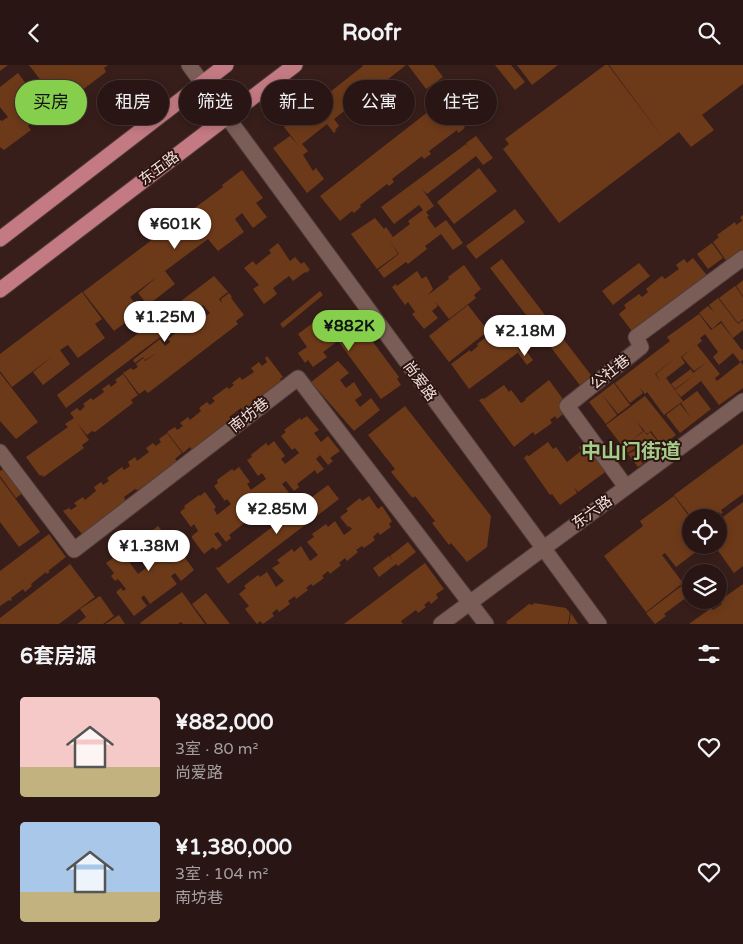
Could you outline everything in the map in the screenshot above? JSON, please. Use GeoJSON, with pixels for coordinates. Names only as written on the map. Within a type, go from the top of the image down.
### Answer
{"type":"FeatureCollection","features":[{"type":"Feature","properties":{"kind":"main road"},"geometry":{"type":"LineString","coordinates":[[207,80],[226,65]]}},
{"type":"Feature","properties":{"kind":"main road","name":"东五路"},"geometry":{"type":"LineString","coordinates":[[251,98],[295,65]]}},
{"type":"Feature","properties":{"kind":"main road"},"geometry":{"type":"LineString","coordinates":[[0,239],[179,101]]}},
{"type":"Feature","properties":{"kind":"main road","name":"东五路"},"geometry":{"type":"LineString","coordinates":[[0,290],[215,125]]}},
{"type":"Feature","properties":{"kind":"street","name":"尚爱路"},"geometry":{"type":"LineString","coordinates":[[189,65],[201,80]]}},
{"type":"Feature","properties":{"kind":"street","name":"尚爱路"},"geometry":{"type":"LineString","coordinates":[[234,125],[542,549],[599,624]]}},
{"type":"Feature","properties":{"kind":"street","name":"公社巷"},"geometry":{"type":"LineString","coordinates":[[626,487],[567,405],[641,347],[636,337],[743,258]]}},
{"type":"Feature","properties":{"kind":"street","name":"南坊巷"},"geometry":{"type":"LineString","coordinates":[[0,452],[74,550],[298,378],[470,603]]}},
{"type":"Feature","properties":{"kind":"street","name":"东六路"},"geometry":{"type":"LineString","coordinates":[[441,624],[743,401]]}},
{"type":"Feature","properties":{"kind":"street"},"geometry":{"type":"LineString","coordinates":[[470,603],[486,624]]}},
{"type":"Feature","properties":{"kind":"building"},"geometry":{"type":"Polygon","coordinates":[[[0,65],[8,65],[0,71],[0,65]]]}},
{"type":"Feature","properties":{"kind":"building"},"geometry":{"type":"Polygon","coordinates":[[[29,65],[108,65],[104,68],[106,72],[87,86],[87,80],[40,80],[29,65]]]}},
{"type":"Feature","properties":{"kind":"building"},"geometry":{"type":"Polygon","coordinates":[[[406,65],[387,80],[345,80],[363,66],[406,65]]]}},
{"type":"Feature","properties":{"kind":"building"},"geometry":{"type":"Polygon","coordinates":[[[408,65],[434,65],[443,77],[439,80],[425,80],[425,88],[408,65]]]}},
{"type":"Feature","properties":{"kind":"building"},"geometry":{"type":"Polygon","coordinates":[[[495,65],[511,65],[525,82],[515,90],[495,65]]]}},
{"type":"Feature","properties":{"kind":"building"},"geometry":{"type":"Polygon","coordinates":[[[517,65],[558,65],[532,85],[517,65]]]}},
{"type":"Feature","properties":{"kind":"building"},"geometry":{"type":"Polygon","coordinates":[[[605,65],[608,65],[666,142],[559,223],[503,149],[509,144],[505,139],[605,65]]]}},
{"type":"Feature","properties":{"kind":"building"},"geometry":{"type":"Polygon","coordinates":[[[609,65],[743,65],[743,84],[702,115],[714,130],[691,147],[679,132],[666,142],[609,65]]]}},
{"type":"Feature","properties":{"kind":"building"},"geometry":{"type":"Polygon","coordinates":[[[18,73],[23,80],[15,80],[15,125],[29,125],[31,130],[4,150],[0,147],[0,120],[2,121],[8,117],[0,107],[0,87],[18,73]]]}},
{"type":"Feature","properties":{"kind":"building"},"geometry":{"type":"Polygon","coordinates":[[[343,82],[343,112],[334,119],[339,126],[334,133],[328,125],[333,125],[333,90],[343,82]]]}},
{"type":"Feature","properties":{"kind":"building"},"geometry":{"type":"Polygon","coordinates":[[[425,114],[425,125],[463,125],[465,128],[458,133],[457,130],[429,151],[431,154],[424,159],[422,156],[392,179],[394,182],[389,186],[387,184],[360,205],[361,207],[354,213],[352,211],[340,221],[320,196],[411,125],[415,125],[415,122],[425,114]]]}},
{"type":"Feature","properties":{"kind":"building"},"geometry":{"type":"Polygon","coordinates":[[[287,125],[326,125],[302,144],[308,151],[303,155],[313,171],[316,168],[324,179],[307,193],[273,148],[290,136],[299,146],[284,127],[287,125]]]}},
{"type":"Feature","properties":{"kind":"building"},"geometry":{"type":"Polygon","coordinates":[[[476,136],[493,158],[483,165],[476,156],[427,194],[422,189],[434,206],[426,212],[429,216],[427,217],[435,228],[446,220],[463,243],[453,250],[441,234],[425,246],[427,249],[408,264],[406,262],[384,278],[378,270],[399,254],[390,241],[398,254],[377,269],[351,234],[375,218],[384,229],[386,227],[393,237],[410,224],[408,221],[423,210],[419,205],[394,224],[381,207],[466,144],[470,150],[466,143],[476,136]]]}},
{"type":"Feature","properties":{"kind":"building"},"geometry":{"type":"Polygon","coordinates":[[[479,168],[497,191],[454,224],[437,202],[479,168]]]}},
{"type":"Feature","properties":{"kind":"building"},"geometry":{"type":"Polygon","coordinates":[[[242,170],[263,198],[256,203],[267,217],[253,228],[242,213],[235,219],[244,232],[218,251],[208,239],[165,271],[175,284],[148,305],[138,293],[158,276],[130,297],[141,311],[114,331],[83,292],[223,187],[222,185],[242,170]]]}},
{"type":"Feature","properties":{"kind":"building"},"geometry":{"type":"Polygon","coordinates":[[[515,209],[525,222],[476,259],[466,246],[515,209]]]}},
{"type":"Feature","properties":{"kind":"building"},"geometry":{"type":"Polygon","coordinates":[[[743,215],[743,251],[727,262],[713,242],[719,237],[717,235],[735,222],[736,225],[742,221],[740,217],[743,215]]]}},
{"type":"Feature","properties":{"kind":"building"},"geometry":{"type":"Polygon","coordinates":[[[278,243],[290,261],[295,257],[301,264],[304,262],[310,270],[293,281],[289,276],[273,288],[277,294],[264,304],[253,289],[259,285],[244,268],[253,261],[256,265],[271,253],[269,250],[278,243]]]}},
{"type":"Feature","properties":{"kind":"building"},"geometry":{"type":"Polygon","coordinates":[[[712,243],[723,258],[708,269],[697,254],[712,243]]]}},
{"type":"Feature","properties":{"kind":"building"},"geometry":{"type":"Polygon","coordinates":[[[693,258],[709,278],[634,334],[619,314],[626,308],[624,305],[639,294],[642,297],[648,292],[646,289],[662,276],[665,279],[679,269],[676,265],[684,259],[687,263],[693,258]]]}},
{"type":"Feature","properties":{"kind":"building"},"geometry":{"type":"Polygon","coordinates":[[[502,259],[594,379],[582,388],[490,268],[502,259]]]}},
{"type":"Feature","properties":{"kind":"building"},"geometry":{"type":"Polygon","coordinates":[[[639,263],[650,276],[613,305],[602,291],[639,263]]]}},
{"type":"Feature","properties":{"kind":"building"},"geometry":{"type":"Polygon","coordinates":[[[464,265],[481,289],[474,295],[476,298],[449,319],[435,301],[438,306],[432,311],[438,318],[424,329],[412,314],[415,312],[408,302],[405,305],[392,287],[396,284],[397,286],[417,271],[422,279],[426,276],[433,289],[428,295],[464,265]]]}},
{"type":"Feature","properties":{"kind":"building"},"geometry":{"type":"Polygon","coordinates":[[[214,276],[228,292],[219,299],[222,303],[221,299],[229,293],[244,315],[236,321],[238,324],[148,393],[145,390],[139,394],[123,373],[131,368],[133,370],[138,367],[136,364],[143,358],[145,361],[157,353],[145,360],[143,357],[135,363],[133,360],[160,339],[165,346],[170,342],[168,339],[182,328],[185,331],[190,326],[188,323],[196,317],[199,321],[210,313],[203,305],[66,408],[57,395],[214,276]]]}},
{"type":"Feature","properties":{"kind":"building"},"geometry":{"type":"Polygon","coordinates":[[[743,280],[743,296],[736,286],[743,280]]]}},
{"type":"Feature","properties":{"kind":"building"},"geometry":{"type":"Polygon","coordinates":[[[735,286],[743,297],[743,319],[738,323],[719,298],[735,286]]]}},
{"type":"Feature","properties":{"kind":"building"},"geometry":{"type":"Polygon","coordinates":[[[320,291],[323,295],[283,328],[280,324],[320,291]]]}},
{"type":"Feature","properties":{"kind":"building"},"geometry":{"type":"Polygon","coordinates":[[[82,292],[102,319],[95,324],[105,338],[78,358],[68,345],[60,350],[70,364],[43,385],[33,372],[54,355],[12,387],[0,371],[0,354],[82,292]]]}},
{"type":"Feature","properties":{"kind":"building"},"geometry":{"type":"Polygon","coordinates":[[[718,298],[738,324],[743,320],[743,330],[733,338],[721,321],[712,329],[699,313],[708,306],[714,312],[709,305],[718,298]]]}},
{"type":"Feature","properties":{"kind":"building"},"geometry":{"type":"Polygon","coordinates":[[[468,305],[488,331],[449,362],[429,336],[468,305]]]}},
{"type":"Feature","properties":{"kind":"building"},"geometry":{"type":"Polygon","coordinates":[[[329,311],[340,326],[345,321],[350,328],[353,326],[359,334],[361,332],[367,340],[370,338],[399,377],[397,379],[401,385],[381,399],[338,341],[323,352],[327,357],[313,367],[308,360],[305,363],[298,353],[307,347],[298,334],[329,311]]]}},
{"type":"Feature","properties":{"kind":"building"},"geometry":{"type":"Polygon","coordinates":[[[699,314],[711,330],[721,323],[743,349],[743,360],[740,362],[733,353],[719,365],[713,357],[718,352],[705,334],[700,338],[702,341],[697,345],[720,374],[715,378],[717,381],[741,362],[743,365],[743,388],[719,405],[701,381],[681,397],[675,390],[696,374],[675,389],[671,384],[691,369],[693,373],[707,362],[694,371],[682,357],[691,349],[681,357],[685,363],[666,378],[683,401],[664,415],[647,392],[645,394],[639,387],[643,393],[630,403],[615,383],[670,341],[667,337],[699,314]]]}},
{"type":"Feature","properties":{"kind":"building"},"geometry":{"type":"Polygon","coordinates":[[[506,325],[524,348],[521,350],[508,334],[520,351],[469,389],[451,364],[470,350],[471,352],[478,346],[477,344],[501,326],[503,328],[506,325]]]}},
{"type":"Feature","properties":{"kind":"building"},"geometry":{"type":"Polygon","coordinates":[[[524,348],[533,360],[527,365],[518,353],[524,348]]]}},
{"type":"Feature","properties":{"kind":"building"},"geometry":{"type":"Polygon","coordinates":[[[267,356],[283,377],[280,379],[282,382],[243,411],[241,408],[229,417],[231,419],[230,422],[192,450],[190,447],[183,453],[167,432],[175,427],[177,430],[183,426],[180,423],[188,417],[190,420],[201,411],[199,408],[207,402],[210,405],[215,401],[212,398],[227,387],[229,389],[234,385],[232,383],[240,377],[242,380],[254,372],[251,368],[259,362],[262,366],[267,362],[265,358],[267,356]]]}},
{"type":"Feature","properties":{"kind":"building"},"geometry":{"type":"Polygon","coordinates":[[[338,361],[349,373],[340,380],[346,388],[354,382],[362,395],[355,400],[360,407],[371,398],[380,410],[354,431],[311,382],[338,361]]]}},
{"type":"Feature","properties":{"kind":"building"},"geometry":{"type":"Polygon","coordinates":[[[0,373],[38,422],[16,439],[0,421],[0,373]]]}},
{"type":"Feature","properties":{"kind":"building"},"geometry":{"type":"Polygon","coordinates":[[[123,374],[138,395],[131,400],[133,403],[95,432],[92,431],[87,435],[77,423],[89,440],[82,445],[84,448],[45,476],[40,476],[26,457],[68,427],[65,424],[74,418],[70,413],[77,408],[80,411],[85,406],[83,404],[104,392],[102,389],[109,384],[111,387],[117,382],[115,380],[123,374]]]}},
{"type":"Feature","properties":{"kind":"building"},"geometry":{"type":"Polygon","coordinates":[[[549,380],[568,406],[561,411],[563,414],[557,419],[555,416],[550,420],[552,423],[535,435],[533,432],[514,447],[479,400],[484,399],[504,385],[509,392],[511,390],[521,403],[549,380]]]}},
{"type":"Feature","properties":{"kind":"building"},"geometry":{"type":"Polygon","coordinates":[[[614,383],[630,405],[618,414],[601,393],[614,383]]]}},
{"type":"Feature","properties":{"kind":"building"},"geometry":{"type":"Polygon","coordinates":[[[697,391],[711,409],[680,433],[666,415],[680,404],[691,418],[681,403],[697,391]]]}},
{"type":"Feature","properties":{"kind":"building"},"geometry":{"type":"Polygon","coordinates":[[[601,393],[617,415],[606,424],[589,402],[601,393]]]}},
{"type":"Feature","properties":{"kind":"building"},"geometry":{"type":"Polygon","coordinates":[[[645,396],[676,435],[662,446],[651,431],[647,434],[636,421],[643,431],[627,444],[644,431],[647,435],[650,432],[663,448],[644,463],[634,450],[646,441],[643,437],[645,441],[628,453],[606,425],[645,396]]]}},
{"type":"Feature","properties":{"kind":"building"},"geometry":{"type":"Polygon","coordinates":[[[405,406],[491,516],[487,547],[467,562],[451,543],[449,545],[432,523],[435,521],[415,496],[413,498],[391,472],[395,469],[368,435],[405,406]]]}},
{"type":"Feature","properties":{"kind":"building"},"geometry":{"type":"Polygon","coordinates":[[[307,416],[319,430],[314,433],[321,442],[328,436],[340,451],[330,458],[333,461],[328,465],[320,455],[316,459],[324,469],[317,474],[315,470],[297,484],[299,487],[294,491],[286,481],[282,484],[290,494],[284,499],[281,496],[263,510],[265,513],[260,517],[252,507],[249,509],[256,519],[250,524],[247,521],[229,535],[231,538],[226,542],[218,532],[214,534],[222,545],[216,550],[213,547],[204,554],[192,538],[198,531],[194,524],[191,527],[180,512],[185,508],[184,506],[205,492],[216,507],[214,509],[217,515],[231,504],[227,499],[225,501],[214,486],[218,483],[217,480],[232,469],[234,471],[239,467],[250,482],[247,484],[251,490],[266,479],[262,473],[258,476],[247,460],[266,443],[268,446],[274,441],[285,456],[281,459],[285,464],[299,453],[295,448],[292,450],[281,436],[286,432],[284,430],[300,418],[301,420],[307,416]]]}},
{"type":"Feature","properties":{"kind":"building"},"geometry":{"type":"Polygon","coordinates":[[[167,433],[182,453],[175,459],[177,461],[140,489],[135,489],[124,497],[126,503],[82,534],[63,511],[69,508],[71,510],[77,506],[74,503],[83,497],[85,500],[96,491],[94,487],[101,482],[103,485],[109,481],[107,478],[122,467],[124,470],[130,466],[128,462],[135,457],[137,461],[149,452],[146,448],[153,443],[156,446],[161,442],[159,439],[167,433]]]}},
{"type":"Feature","properties":{"kind":"building"},"geometry":{"type":"Polygon","coordinates":[[[595,435],[616,464],[578,492],[574,487],[577,493],[560,505],[552,494],[550,495],[524,458],[548,442],[553,449],[556,447],[567,462],[581,451],[579,447],[595,435]]]}},
{"type":"Feature","properties":{"kind":"building"},"geometry":{"type":"Polygon","coordinates":[[[743,444],[743,494],[722,509],[685,509],[674,495],[743,444]]]}},
{"type":"Feature","properties":{"kind":"building"},"geometry":{"type":"Polygon","coordinates":[[[634,451],[643,464],[638,467],[628,454],[634,451]]]}},
{"type":"Feature","properties":{"kind":"building"},"geometry":{"type":"Polygon","coordinates":[[[3,469],[8,476],[11,475],[24,492],[16,498],[0,476],[0,471],[3,469]]]}},
{"type":"Feature","properties":{"kind":"building"},"geometry":{"type":"Polygon","coordinates":[[[0,478],[40,532],[19,547],[0,522],[0,478]]]}},
{"type":"Feature","properties":{"kind":"building"},"geometry":{"type":"Polygon","coordinates":[[[328,485],[339,499],[228,584],[217,567],[328,485]]]}},
{"type":"Feature","properties":{"kind":"building"},"geometry":{"type":"Polygon","coordinates":[[[369,496],[378,509],[382,506],[392,521],[389,524],[391,527],[380,535],[378,532],[373,537],[375,540],[364,548],[362,546],[356,550],[358,552],[347,561],[345,558],[339,563],[341,565],[330,574],[328,571],[322,576],[324,578],[313,586],[311,584],[306,588],[308,590],[296,599],[295,596],[288,601],[290,604],[279,612],[277,609],[272,613],[274,616],[263,624],[260,621],[257,624],[245,609],[249,606],[239,594],[246,588],[244,586],[258,575],[260,577],[267,572],[276,587],[284,581],[272,568],[280,563],[277,560],[292,549],[294,552],[301,546],[310,561],[318,555],[307,542],[314,537],[312,534],[326,524],[328,527],[335,521],[344,535],[352,529],[340,517],[348,511],[346,509],[360,498],[362,501],[369,496]]]}},
{"type":"Feature","properties":{"kind":"building"},"geometry":{"type":"Polygon","coordinates":[[[674,496],[684,509],[682,509],[682,554],[693,554],[676,567],[665,553],[662,555],[682,584],[646,612],[604,556],[643,526],[640,521],[674,496]]]}},
{"type":"Feature","properties":{"kind":"building"},"geometry":{"type":"Polygon","coordinates":[[[743,502],[743,566],[734,573],[720,554],[727,554],[727,514],[743,502]]]}},
{"type":"Feature","properties":{"kind":"building"},"geometry":{"type":"Polygon","coordinates":[[[158,526],[164,533],[161,535],[166,542],[163,544],[171,555],[177,547],[194,570],[181,581],[175,573],[171,576],[177,584],[150,604],[144,595],[141,598],[147,606],[134,616],[116,592],[121,588],[123,591],[126,589],[118,579],[115,581],[111,576],[114,573],[106,563],[122,552],[138,574],[153,563],[137,542],[158,526]]]}},
{"type":"Feature","properties":{"kind":"building"},"geometry":{"type":"Polygon","coordinates":[[[49,534],[66,557],[48,571],[50,572],[47,574],[46,572],[31,584],[32,586],[25,592],[23,589],[11,598],[12,600],[0,606],[0,571],[49,534]]]}},
{"type":"Feature","properties":{"kind":"building"},"geometry":{"type":"Polygon","coordinates":[[[408,542],[416,552],[398,566],[396,564],[379,577],[373,568],[389,556],[393,561],[390,556],[408,542]]]}},
{"type":"Feature","properties":{"kind":"building"},"geometry":{"type":"Polygon","coordinates":[[[425,563],[444,589],[436,594],[438,598],[431,604],[429,601],[424,605],[426,607],[418,613],[416,610],[401,621],[403,624],[344,624],[425,563]]]}},
{"type":"Feature","properties":{"kind":"building"},"geometry":{"type":"Polygon","coordinates":[[[70,564],[95,597],[59,624],[0,624],[0,618],[70,564]]]}},
{"type":"Feature","properties":{"kind":"building"},"geometry":{"type":"Polygon","coordinates":[[[743,584],[743,624],[689,624],[710,609],[727,609],[727,595],[743,584]]]}},
{"type":"Feature","properties":{"kind":"building"},"geometry":{"type":"Polygon","coordinates":[[[682,586],[682,601],[664,614],[666,616],[655,624],[646,613],[682,586]]]}},
{"type":"Feature","properties":{"kind":"building"},"geometry":{"type":"Polygon","coordinates":[[[182,592],[205,624],[183,624],[181,622],[178,624],[140,623],[182,592]]]}},
{"type":"Feature","properties":{"kind":"building"},"geometry":{"type":"Polygon","coordinates":[[[206,593],[230,624],[207,624],[192,604],[206,593]]]}},
{"type":"Feature","properties":{"kind":"building"},"geometry":{"type":"Polygon","coordinates":[[[100,596],[114,616],[103,624],[77,624],[86,617],[80,609],[100,596]]]}},
{"type":"Feature","properties":{"kind":"building"},"geometry":{"type":"Polygon","coordinates":[[[534,603],[566,608],[570,613],[568,624],[507,624],[506,622],[529,604],[533,605],[534,603]]]}},
{"type":"Feature","properties":{"kind":"building"},"geometry":{"type":"Polygon","coordinates":[[[571,613],[578,624],[569,624],[571,613]]]}},
{"type":"Feature","properties":{"kind":"building"},"geometry":{"type":"Polygon","coordinates":[[[119,615],[125,624],[105,624],[119,615]]]}},
{"type":"Feature","properties":{"kind":"district","name":"中山门街道"},"geometry":{"type":"Point","coordinates":[631,452]}}]}
